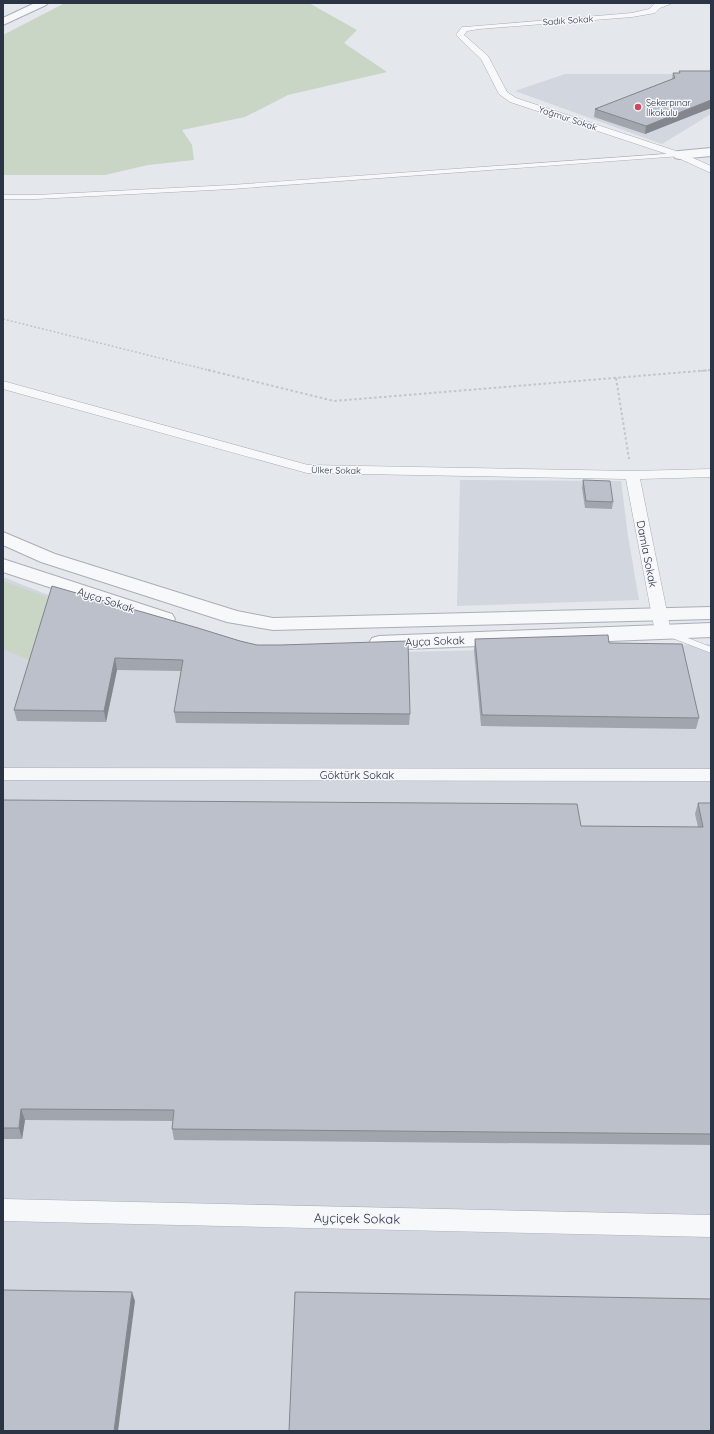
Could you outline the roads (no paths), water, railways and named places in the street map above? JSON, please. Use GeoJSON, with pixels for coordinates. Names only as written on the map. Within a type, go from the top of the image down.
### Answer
{"type":"FeatureCollection","features":[{"type":"Feature","properties":{"kind":"street"},"geometry":{"type":"LineString","coordinates":[[3,15],[28,3]]}},
{"type":"Feature","properties":{"kind":"street"},"geometry":{"type":"LineString","coordinates":[[3,22],[43,3]]}},
{"type":"Feature","properties":{"kind":"street","name":"Sadık Sokak"},"geometry":{"type":"LineString","coordinates":[[465,29],[632,15],[652,11],[656,4],[668,3]]}},
{"type":"Feature","properties":{"kind":"street","name":"Yağmur Sokak"},"geometry":{"type":"LineString","coordinates":[[465,29],[460,35],[485,58],[503,94],[513,100],[679,155],[711,170]]}},
{"type":"Feature","properties":{"kind":"street"},"geometry":{"type":"LineString","coordinates":[[679,155],[711,152]]}},
{"type":"Feature","properties":{"kind":"street","name":"Ülker Sokak"},"geometry":{"type":"LineString","coordinates":[[3,385],[307,469],[632,475],[711,473]]}},
{"type":"Feature","properties":{"kind":"street","name":"Damla Sokak"},"geometry":{"type":"LineString","coordinates":[[632,475],[661,623]]}},
{"type":"Feature","properties":{"kind":"street"},"geometry":{"type":"LineString","coordinates":[[3,538],[56,560],[234,617],[273,624],[661,623],[711,613]]}},
{"type":"Feature","properties":{"kind":"street","name":"Ayça Sokak"},"geometry":{"type":"LineString","coordinates":[[3,565],[181,624]]}},
{"type":"Feature","properties":{"kind":"street","name":"Ayça Sokak"},"geometry":{"type":"LineString","coordinates":[[359,644],[661,623],[711,630]]}},
{"type":"Feature","properties":{"kind":"street","name":"Göktürk Sokak"},"geometry":{"type":"LineString","coordinates":[[3,774],[711,775]]}},
{"type":"Feature","properties":{"kind":"street","name":"Ayçiçek Sokak"},"geometry":{"type":"LineString","coordinates":[[3,1210],[711,1226]]}},
{"type":"Feature","properties":{"kind":"lane"},"geometry":{"type":"LineString","coordinates":[[3,197],[36,197],[231,187],[679,155]]}},
{"type":"Feature","properties":{"kind":"lane"},"geometry":{"type":"LineString","coordinates":[[661,623],[711,650]]}},
{"type":"Feature","properties":{"kind":"place","name":"Şekerpınar İlkokulu"},"geometry":{"type":"Point","coordinates":[638,107]}}]}
